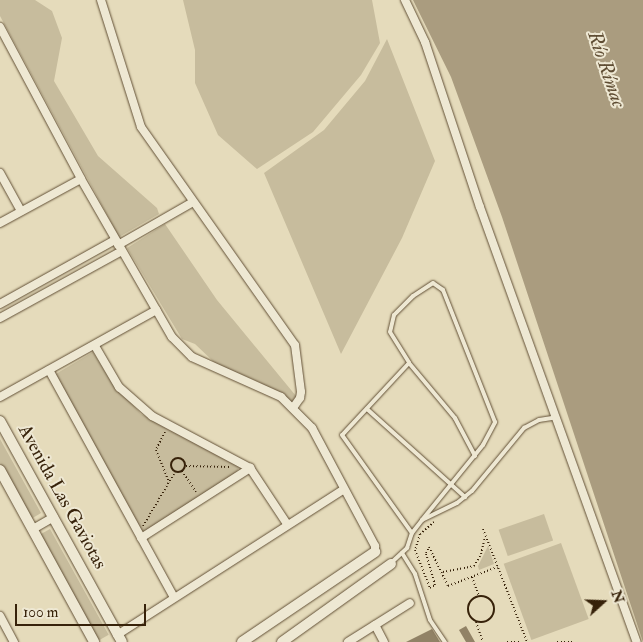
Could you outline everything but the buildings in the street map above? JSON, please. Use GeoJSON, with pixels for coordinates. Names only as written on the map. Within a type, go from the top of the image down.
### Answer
{"type":"FeatureCollection","features":[{"type":"Feature","properties":{"kind":"street"},"geometry":{"type":"LineString","coordinates":[[101,0],[141,128],[295,345],[300,398],[293,408]]}},
{"type":"Feature","properties":{"kind":"street"},"geometry":{"type":"LineString","coordinates":[[405,0],[424,42],[480,207],[637,642]]}},
{"type":"Feature","properties":{"kind":"street"},"geometry":{"type":"LineString","coordinates":[[0,27],[118,245],[172,337],[192,357],[220,372],[258,384],[281,397],[293,408],[312,428],[343,490],[376,546],[375,552],[242,642]]}},
{"type":"Feature","properties":{"kind":"street"},"geometry":{"type":"LineString","coordinates":[[0,173],[21,211]]}},
{"type":"Feature","properties":{"kind":"street"},"geometry":{"type":"LineString","coordinates":[[0,223],[81,178]]}},
{"type":"Feature","properties":{"kind":"street"},"geometry":{"type":"LineString","coordinates":[[0,318],[154,223],[193,202]]}},
{"type":"Feature","properties":{"kind":"street"},"geometry":{"type":"LineString","coordinates":[[0,304],[118,245]]}},
{"type":"Feature","properties":{"kind":"street"},"geometry":{"type":"LineString","coordinates":[[0,397],[95,346],[156,310]]}},
{"type":"Feature","properties":{"kind":"street"},"geometry":{"type":"LineString","coordinates":[[95,346],[119,388],[139,406],[169,427],[250,468],[287,524]]}},
{"type":"Feature","properties":{"kind":"street"},"geometry":{"type":"LineString","coordinates":[[49,370],[174,597]]}},
{"type":"Feature","properties":{"kind":"street","name":"Avenida Las Gaviotas"},"geometry":{"type":"LineString","coordinates":[[0,421],[120,639]]}},
{"type":"Feature","properties":{"kind":"street"},"geometry":{"type":"LineString","coordinates":[[142,538],[250,468]]}},
{"type":"Feature","properties":{"kind":"street"},"geometry":{"type":"LineString","coordinates":[[0,470],[94,642]]}},
{"type":"Feature","properties":{"kind":"street"},"geometry":{"type":"LineString","coordinates":[[120,639],[174,597],[343,490]]}},
{"type":"Feature","properties":{"kind":"street"},"geometry":{"type":"LineString","coordinates":[[33,530],[54,517]]}},
{"type":"Feature","properties":{"kind":"street"},"geometry":{"type":"LineString","coordinates":[[282,642],[390,564]]}},
{"type":"Feature","properties":{"kind":"street"},"geometry":{"type":"LineString","coordinates":[[348,642],[410,603]]}},
{"type":"Feature","properties":{"kind":"street"},"geometry":{"type":"LineString","coordinates":[[0,616],[3,629],[14,642]]}},
{"type":"Feature","properties":{"kind":"street"},"geometry":{"type":"LineString","coordinates":[[375,625],[384,642]]}},
{"type":"Feature","properties":{"kind":"lane"},"geometry":{"type":"LineString","coordinates":[[390,564],[402,553],[412,533],[475,456],[493,431],[494,413],[438,285],[425,287],[394,315],[390,332],[409,363],[455,418],[475,456]]}},
{"type":"Feature","properties":{"kind":"lane"},"geometry":{"type":"LineString","coordinates":[[409,363],[342,435],[412,533]]}},
{"type":"Feature","properties":{"kind":"lane"},"geometry":{"type":"LineString","coordinates":[[367,409],[465,497]]}},
{"type":"Feature","properties":{"kind":"lane"},"geometry":{"type":"LineString","coordinates":[[422,520],[465,497],[524,428],[539,420],[557,417]]}},
{"type":"Feature","properties":{"kind":"lane"},"geometry":{"type":"LineString","coordinates":[[402,553],[415,574],[430,620],[445,642]]}},
{"type":"Feature","properties":{"kind":"path"},"geometry":{"type":"LineString","coordinates":[[165,432],[156,450],[169,482]]}},
{"type":"Feature","properties":{"kind":"path"},"geometry":{"type":"LineString","coordinates":[[175,472],[171,464],[173,460],[182,458],[186,466]]}},
{"type":"Feature","properties":{"kind":"path"},"geometry":{"type":"LineString","coordinates":[[175,472],[182,471],[186,466]]}},
{"type":"Feature","properties":{"kind":"path"},"geometry":{"type":"LineString","coordinates":[[186,466],[235,468]]}},
{"type":"Feature","properties":{"kind":"path"},"geometry":{"type":"LineString","coordinates":[[182,471],[197,494]]}},
{"type":"Feature","properties":{"kind":"path"},"geometry":{"type":"LineString","coordinates":[[142,528],[175,472]]}},
{"type":"Feature","properties":{"kind":"path"},"geometry":{"type":"LineString","coordinates":[[438,519],[420,534],[415,550],[430,588],[435,585],[426,553],[428,548],[433,549],[448,586],[497,567]]}},
{"type":"Feature","properties":{"kind":"path"},"geometry":{"type":"LineString","coordinates":[[483,529],[527,642]]}},
{"type":"Feature","properties":{"kind":"path"},"geometry":{"type":"LineString","coordinates":[[443,572],[470,568],[477,564],[485,534]]}},
{"type":"Feature","properties":{"kind":"path"},"geometry":{"type":"LineString","coordinates":[[472,577],[479,596]]}},
{"type":"Feature","properties":{"kind":"path"},"geometry":{"type":"LineString","coordinates":[[476,622],[489,620],[494,608],[488,597],[479,596],[471,600],[468,608],[470,616],[476,622],[483,642]]}},
{"type":"Feature","properties":{"kind":"path"},"geometry":{"type":"LineString","coordinates":[[507,642],[520,642]]}},
{"type":"Feature","properties":{"kind":"path"},"geometry":{"type":"LineString","coordinates":[[557,642],[573,642]]}},
{"type":"Feature","properties":{"kind":"shaded area"},"geometry":{"type":"Polygon","coordinates":[[[0,0],[35,0],[52,11],[62,38],[54,81],[98,156],[157,208],[159,214],[119,237],[0,16],[0,0]]]}},
{"type":"Feature","properties":{"kind":"shaded area"},"geometry":{"type":"Polygon","coordinates":[[[183,0],[372,0],[380,43],[361,75],[313,132],[257,169],[218,135],[195,83],[195,50],[183,0]]]}},
{"type":"Feature","properties":{"kind":"shaded area"},"geometry":{"type":"Polygon","coordinates":[[[387,39],[435,161],[402,238],[341,354],[264,173],[324,130],[365,81],[387,39]]]}},
{"type":"Feature","properties":{"kind":"shaded area"},"geometry":{"type":"Polygon","coordinates":[[[165,224],[217,300],[296,396],[291,403],[259,382],[216,364],[195,344],[182,339],[127,248],[165,224]]]}},
{"type":"Feature","properties":{"kind":"shaded area"},"geometry":{"type":"Polygon","coordinates":[[[93,352],[110,380],[141,414],[233,461],[239,467],[237,472],[144,532],[140,531],[54,375],[93,352]]]}},
{"type":"Feature","properties":{"kind":"shaded area"},"geometry":{"type":"Polygon","coordinates":[[[0,439],[41,513],[31,519],[0,463],[0,439]]]}},
{"type":"Feature","properties":{"kind":"shaded area"},"geometry":{"type":"Polygon","coordinates":[[[544,514],[553,540],[508,556],[499,530],[544,514]]]}},
{"type":"Feature","properties":{"kind":"shaded area"},"geometry":{"type":"Polygon","coordinates":[[[50,529],[109,635],[98,641],[40,535],[50,529]]]}},
{"type":"Feature","properties":{"kind":"shaded area"},"geometry":{"type":"Polygon","coordinates":[[[561,543],[589,619],[531,640],[504,564],[561,543]]]}},
{"type":"Feature","properties":{"kind":"shaded area"},"geometry":{"type":"Polygon","coordinates":[[[488,546],[494,564],[479,570],[478,566],[488,546]]]}},
{"type":"Feature","properties":{"kind":"water","name":"Río Rímac"},"geometry":{"type":"Polygon","coordinates":[[[413,0],[643,0],[643,642],[502,217],[451,77],[413,0]]]}}]}
